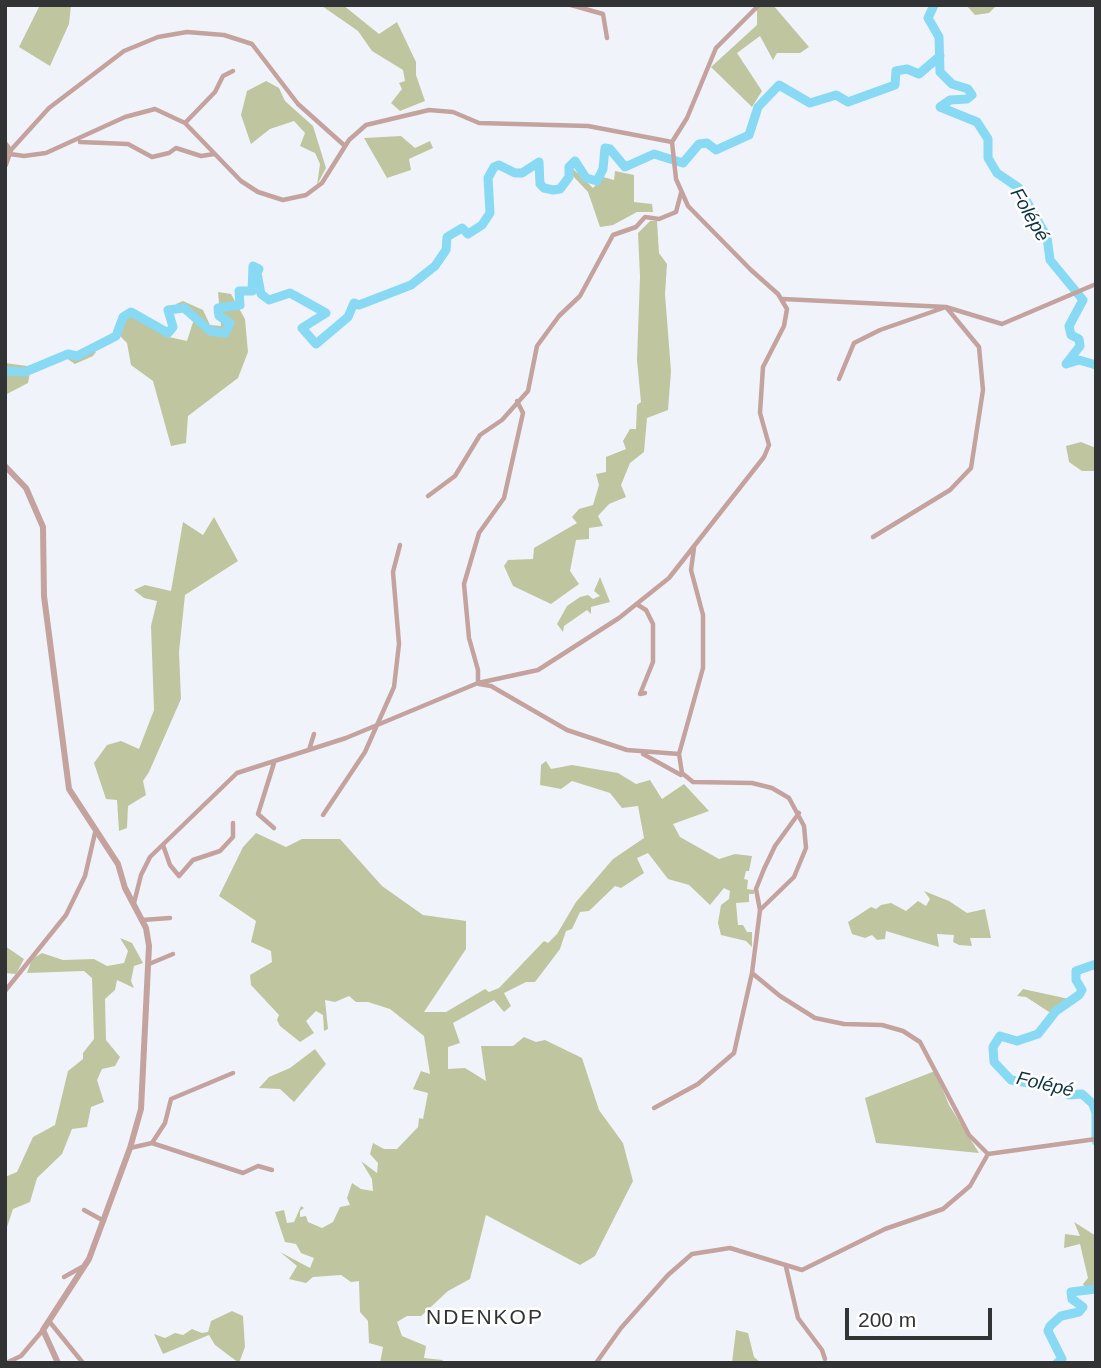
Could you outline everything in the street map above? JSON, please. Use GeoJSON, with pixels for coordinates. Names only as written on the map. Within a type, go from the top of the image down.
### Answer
{"type":"FeatureCollection","features":[{"type":"Feature","properties":{"kind":"street"},"geometry":{"type":"LineString","coordinates":[[571,5],[603,14],[607,38]]}},
{"type":"Feature","properties":{"kind":"street"},"geometry":{"type":"LineString","coordinates":[[134,904],[142,871],[163,845],[237,773],[309,751],[478,683],[533,672],[552,664],[638,605],[663,584],[694,547],[768,448],[760,419],[763,363],[786,319],[787,309],[782,299],[692,211],[681,192],[673,161],[672,142],[687,118],[716,48],[758,5]]}},
{"type":"Feature","properties":{"kind":"street"},"geometry":{"type":"LineString","coordinates":[[5,165],[10,152],[50,108],[124,51],[158,37],[187,32],[240,38],[252,44],[298,104],[345,146]]}},
{"type":"Feature","properties":{"kind":"street"},"geometry":{"type":"LineString","coordinates":[[185,123],[211,97],[223,76],[233,71]]}},
{"type":"Feature","properties":{"kind":"street"},"geometry":{"type":"LineString","coordinates":[[10,152],[36,155],[78,141],[144,110],[155,109],[185,123],[240,181],[258,192],[283,200],[306,195],[317,187],[327,178],[345,146],[368,124],[440,109],[479,123],[587,126],[672,142]]}},
{"type":"Feature","properties":{"kind":"street"},"geometry":{"type":"LineString","coordinates":[[78,141],[128,144],[152,157],[169,153],[176,148],[201,156],[215,154]]}},
{"type":"Feature","properties":{"kind":"street"},"geometry":{"type":"LineString","coordinates":[[5,144],[10,152]]}},
{"type":"Feature","properties":{"kind":"street"},"geometry":{"type":"LineString","coordinates":[[428,496],[455,476],[480,435],[502,420],[528,391],[537,346],[559,316],[580,296],[613,235],[636,227],[645,218],[659,219],[677,212],[681,192]]}},
{"type":"Feature","properties":{"kind":"street"},"geometry":{"type":"LineString","coordinates":[[782,299],[946,307],[1002,324],[1096,284]]}},
{"type":"Feature","properties":{"kind":"street"},"geometry":{"type":"LineString","coordinates":[[839,379],[854,343],[880,330],[946,307]]}},
{"type":"Feature","properties":{"kind":"street"},"geometry":{"type":"LineString","coordinates":[[873,537],[950,490],[971,468],[984,390],[979,347],[946,307]]}},
{"type":"Feature","properties":{"kind":"street"},"geometry":{"type":"LineString","coordinates":[[478,683],[478,670],[469,638],[464,584],[479,533],[504,498],[523,413],[517,401]]}},
{"type":"Feature","properties":{"kind":"street"},"geometry":{"type":"LineString","coordinates":[[5,466],[26,488],[43,527],[44,596],[66,780],[72,796],[118,864],[125,888],[142,920],[148,939],[149,964],[144,1091],[131,1148],[85,1266],[43,1331],[20,1356],[6,1363]]}},
{"type":"Feature","properties":{"kind":"street"},"geometry":{"type":"LineString","coordinates":[[323,814],[355,768],[381,722],[394,687],[399,644],[393,572],[400,545]]}},
{"type":"Feature","properties":{"kind":"street"},"geometry":{"type":"LineString","coordinates":[[685,778],[680,768],[680,754],[703,668],[703,615],[691,570],[694,547]]}},
{"type":"Feature","properties":{"kind":"street"},"geometry":{"type":"LineString","coordinates":[[638,605],[646,610],[653,624],[653,662],[640,694],[645,693]]}},
{"type":"Feature","properties":{"kind":"street"},"geometry":{"type":"LineString","coordinates":[[478,683],[491,686],[567,730],[640,752],[696,783],[764,785],[789,798],[799,813],[806,838],[804,857],[787,886],[760,910]]}},
{"type":"Feature","properties":{"kind":"street"},"geometry":{"type":"LineString","coordinates":[[309,751],[314,734]]}},
{"type":"Feature","properties":{"kind":"street"},"geometry":{"type":"LineString","coordinates":[[640,752],[680,754]]}},
{"type":"Feature","properties":{"kind":"street"},"geometry":{"type":"LineString","coordinates":[[274,763],[258,814],[274,828]]}},
{"type":"Feature","properties":{"kind":"street"},"geometry":{"type":"LineString","coordinates":[[654,1108],[698,1084],[734,1054],[752,973],[760,910],[756,894],[760,879],[775,846],[799,813]]}},
{"type":"Feature","properties":{"kind":"street"},"geometry":{"type":"LineString","coordinates":[[163,845],[170,865],[179,876],[193,860],[220,851],[233,836],[233,823]]}},
{"type":"Feature","properties":{"kind":"street"},"geometry":{"type":"LineString","coordinates":[[5,990],[66,915],[85,876],[96,833]]}},
{"type":"Feature","properties":{"kind":"street"},"geometry":{"type":"LineString","coordinates":[[142,920],[170,918]]}},
{"type":"Feature","properties":{"kind":"street"},"geometry":{"type":"LineString","coordinates":[[149,964],[173,954]]}},
{"type":"Feature","properties":{"kind":"street"},"geometry":{"type":"LineString","coordinates":[[752,973],[815,1018],[851,1025],[882,1025],[903,1031],[920,1042],[964,1126],[988,1154]]}},
{"type":"Feature","properties":{"kind":"street"},"geometry":{"type":"LineString","coordinates":[[152,1143],[165,1123],[171,1099],[233,1073]]}},
{"type":"Feature","properties":{"kind":"street"},"geometry":{"type":"LineString","coordinates":[[988,1154],[1094,1140]]}},
{"type":"Feature","properties":{"kind":"street"},"geometry":{"type":"LineString","coordinates":[[131,1148],[152,1143],[243,1173],[258,1166],[272,1170]]}},
{"type":"Feature","properties":{"kind":"street"},"geometry":{"type":"LineString","coordinates":[[596,1363],[621,1328],[668,1275],[692,1254],[721,1247],[734,1248],[786,1267],[804,1269],[885,1229],[939,1212],[968,1189],[979,1174],[988,1154]]}},
{"type":"Feature","properties":{"kind":"street"},"geometry":{"type":"LineString","coordinates":[[84,1210],[104,1222]]}},
{"type":"Feature","properties":{"kind":"street"},"geometry":{"type":"LineString","coordinates":[[64,1277],[85,1266]]}},
{"type":"Feature","properties":{"kind":"street"},"geometry":{"type":"LineString","coordinates":[[786,1267],[798,1318],[822,1350],[825,1359]]}},
{"type":"Feature","properties":{"kind":"street"},"geometry":{"type":"LineString","coordinates":[[48,1321],[83,1363]]}},
{"type":"Feature","properties":{"kind":"street"},"geometry":{"type":"LineString","coordinates":[[43,1331],[58,1363]]}},
{"type":"Feature","properties":{"kind":"green space"},"geometry":{"type":"Polygon","coordinates":[[[40,5],[71,5],[69,24],[50,66],[19,47],[40,5]]]}},
{"type":"Feature","properties":{"kind":"green space"},"geometry":{"type":"Polygon","coordinates":[[[343,5],[379,34],[397,22],[416,62],[416,75],[425,101],[400,111],[391,103],[402,89],[399,83],[405,81],[403,70],[372,51],[358,31],[322,6],[343,5]]]}},
{"type":"Feature","properties":{"kind":"green space"},"geometry":{"type":"Polygon","coordinates":[[[761,5],[773,5],[809,47],[800,53],[777,53],[773,60],[760,36],[737,53],[762,91],[752,107],[711,67],[757,25],[757,9],[761,5]]]}},
{"type":"Feature","properties":{"kind":"green space"},"geometry":{"type":"Polygon","coordinates":[[[966,5],[997,5],[989,13],[975,15],[966,5]]]}},
{"type":"Feature","properties":{"kind":"green space"},"geometry":{"type":"Polygon","coordinates":[[[266,81],[279,88],[285,101],[313,126],[326,168],[317,185],[320,164],[315,153],[300,146],[305,133],[294,121],[270,129],[251,144],[241,115],[247,91],[266,81]]]}},
{"type":"Feature","properties":{"kind":"green space"},"geometry":{"type":"Polygon","coordinates":[[[401,136],[415,148],[430,141],[433,148],[409,159],[411,170],[387,178],[364,138],[401,136]]]}},
{"type":"Feature","properties":{"kind":"green space"},"geometry":{"type":"Polygon","coordinates":[[[571,167],[593,188],[603,177],[614,180],[615,171],[634,175],[634,202],[652,204],[653,212],[637,212],[613,225],[600,227],[588,192],[572,175],[571,167]]]}},
{"type":"Feature","properties":{"kind":"green space"},"geometry":{"type":"Polygon","coordinates":[[[650,221],[657,221],[659,253],[667,264],[665,294],[671,371],[668,410],[647,418],[644,452],[630,463],[621,485],[626,497],[609,504],[598,516],[603,526],[589,528],[589,539],[576,540],[570,571],[579,584],[551,604],[513,586],[504,566],[508,560],[533,559],[534,548],[577,523],[572,517],[579,509],[593,505],[599,485],[596,474],[606,472],[606,457],[626,449],[623,441],[630,429],[636,429],[637,405],[641,402],[637,360],[640,277],[638,233],[650,221]]]}},
{"type":"Feature","properties":{"kind":"green space"},"geometry":{"type":"Polygon","coordinates":[[[218,292],[231,294],[245,319],[248,352],[238,378],[188,416],[186,443],[171,446],[153,381],[131,365],[127,343],[120,336],[125,318],[132,315],[169,337],[187,341],[194,319],[176,304],[183,301],[203,310],[210,325],[221,326],[218,292]]]}},
{"type":"Feature","properties":{"kind":"green space"},"geometry":{"type":"Polygon","coordinates":[[[92,346],[96,352],[93,356],[75,364],[66,358],[30,372],[28,383],[5,395],[5,363],[27,366],[70,355],[76,360],[84,355],[83,350],[92,346]]]}},
{"type":"Feature","properties":{"kind":"green space"},"geometry":{"type":"Polygon","coordinates":[[[1081,442],[1096,448],[1096,471],[1082,471],[1069,462],[1066,446],[1081,442]]]}},
{"type":"Feature","properties":{"kind":"green space"},"geometry":{"type":"Polygon","coordinates":[[[214,517],[238,561],[185,595],[179,652],[181,699],[143,781],[146,795],[128,806],[127,828],[119,831],[117,800],[106,799],[94,763],[107,745],[121,741],[139,749],[154,710],[151,626],[157,601],[144,598],[134,590],[145,585],[171,591],[183,522],[203,535],[214,517]]]}},
{"type":"Feature","properties":{"kind":"green space"},"geometry":{"type":"Polygon","coordinates":[[[600,577],[610,602],[591,607],[591,614],[587,610],[564,626],[563,632],[557,624],[567,606],[580,597],[588,595],[593,599],[600,596],[594,591],[600,577]]]}},
{"type":"Feature","properties":{"kind":"green space"},"geometry":{"type":"Polygon","coordinates":[[[546,761],[551,769],[572,765],[618,773],[636,784],[650,780],[662,799],[684,784],[709,811],[673,824],[680,837],[719,859],[735,854],[752,856],[744,879],[748,880],[747,889],[754,890],[754,894],[749,894],[749,902],[736,903],[738,925],[743,925],[747,932],[752,932],[752,947],[746,941],[721,935],[718,923],[721,905],[729,899],[730,891],[724,888],[710,905],[689,885],[668,879],[648,853],[637,858],[644,873],[621,888],[615,886],[589,911],[580,912],[572,929],[566,931],[560,949],[535,982],[526,982],[504,993],[511,1006],[504,1012],[494,1000],[453,1023],[460,1043],[448,1047],[448,1069],[465,1068],[486,1081],[481,1046],[513,1046],[524,1037],[536,1042],[545,1040],[582,1058],[599,1110],[623,1143],[633,1181],[595,1256],[580,1265],[486,1215],[470,1279],[448,1291],[421,1316],[407,1316],[397,1322],[402,1336],[426,1346],[424,1358],[443,1360],[440,1363],[380,1363],[383,1347],[369,1343],[368,1321],[360,1312],[359,1281],[351,1282],[341,1275],[313,1277],[306,1283],[289,1279],[297,1266],[280,1252],[310,1268],[314,1258],[301,1253],[296,1244],[285,1242],[275,1212],[284,1210],[287,1223],[294,1222],[301,1206],[304,1208],[300,1211],[300,1217],[306,1216],[308,1222],[322,1228],[333,1222],[340,1207],[350,1205],[347,1198],[352,1183],[361,1189],[373,1191],[372,1179],[361,1161],[377,1173],[378,1163],[370,1154],[373,1143],[384,1149],[397,1149],[418,1127],[419,1118],[423,1119],[428,1093],[413,1089],[421,1071],[430,1074],[424,1036],[390,1009],[368,1002],[356,1002],[349,996],[335,1002],[325,1000],[328,1029],[324,1031],[323,1015],[316,1011],[306,1021],[314,1033],[300,1042],[280,1026],[277,1020],[279,1015],[251,985],[250,975],[272,962],[271,951],[251,942],[256,921],[219,896],[243,847],[256,833],[286,847],[302,839],[340,839],[382,886],[423,915],[466,921],[466,949],[424,1012],[446,1012],[485,989],[489,992],[499,988],[544,941],[548,943],[557,934],[576,902],[613,859],[644,838],[638,806],[622,808],[610,793],[572,781],[561,789],[540,785],[541,765],[546,761]]]}},
{"type":"Feature","properties":{"kind":"green space"},"geometry":{"type":"Polygon","coordinates":[[[924,891],[949,901],[967,913],[985,909],[991,938],[970,938],[972,946],[953,942],[954,935],[937,934],[939,947],[886,931],[885,939],[877,940],[872,935],[865,938],[852,934],[848,922],[871,907],[876,909],[891,903],[906,911],[918,901],[926,906],[930,899],[924,891]]]}},
{"type":"Feature","properties":{"kind":"green space"},"geometry":{"type":"Polygon","coordinates":[[[120,938],[132,943],[143,963],[134,966],[131,981],[134,988],[117,980],[115,990],[105,999],[106,1040],[120,1057],[115,1066],[102,1069],[97,1080],[104,1102],[91,1107],[87,1127],[72,1129],[62,1154],[37,1178],[30,1202],[13,1209],[7,1227],[5,1256],[5,1177],[17,1172],[33,1137],[55,1125],[68,1071],[83,1059],[83,1053],[94,1039],[92,978],[84,971],[27,973],[32,959],[42,953],[63,960],[94,959],[107,966],[124,963],[128,951],[120,938]]]}},
{"type":"Feature","properties":{"kind":"green space"},"geometry":{"type":"Polygon","coordinates":[[[5,946],[24,959],[16,974],[5,973],[5,946]]]}},
{"type":"Feature","properties":{"kind":"green space"},"geometry":{"type":"Polygon","coordinates":[[[1023,989],[1069,999],[1049,1012],[1026,997],[1017,996],[1023,989]]]}},
{"type":"Feature","properties":{"kind":"green space"},"geometry":{"type":"Polygon","coordinates":[[[315,1049],[326,1064],[294,1102],[280,1089],[259,1088],[269,1077],[290,1068],[315,1049]]]}},
{"type":"Feature","properties":{"kind":"green space"},"geometry":{"type":"Polygon","coordinates":[[[935,1071],[949,1105],[979,1153],[876,1143],[865,1098],[935,1071]]]}},
{"type":"Feature","properties":{"kind":"green space"},"geometry":{"type":"Polygon","coordinates":[[[1074,1222],[1096,1236],[1096,1288],[1086,1290],[1083,1284],[1088,1278],[1080,1244],[1064,1248],[1065,1234],[1080,1236],[1074,1222]]]}},
{"type":"Feature","properties":{"kind":"green space"},"geometry":{"type":"Polygon","coordinates":[[[232,1311],[243,1316],[245,1347],[239,1363],[215,1345],[209,1335],[163,1354],[154,1334],[165,1338],[175,1333],[183,1335],[192,1329],[208,1332],[211,1321],[232,1311]]]}},
{"type":"Feature","properties":{"kind":"green space"},"geometry":{"type":"Polygon","coordinates":[[[736,1330],[748,1333],[754,1357],[761,1363],[732,1363],[736,1330]]]}},
{"type":"Feature","properties":{"kind":"waterway","name":"Folépé"},"geometry":{"type":"LineString","coordinates":[[934,5],[928,18],[939,37],[940,72],[952,84],[968,89],[972,95],[967,99],[950,100],[940,107],[977,122],[988,139],[988,158],[997,173],[1019,188],[1047,237],[1050,260],[1083,300],[1069,326],[1071,335],[1079,339],[1080,346],[1066,364],[1079,360],[1096,365]]}},
{"type":"Feature","properties":{"kind":"waterway"},"geometry":{"type":"LineString","coordinates":[[5,371],[25,372],[68,354],[77,356],[116,336],[123,317],[131,312],[168,333],[173,327],[168,310],[184,308],[210,331],[225,333],[230,323],[219,316],[218,308],[240,305],[239,291],[252,291],[253,266],[259,269],[257,273],[261,294],[269,300],[290,293],[326,313],[302,328],[316,344],[348,317],[354,303],[359,305],[411,285],[435,266],[446,250],[447,237],[462,228],[468,234],[482,225],[490,213],[488,178],[494,167],[499,165],[515,173],[522,173],[539,162],[540,184],[553,190],[560,189],[569,177],[569,167],[575,161],[586,178],[597,181],[603,169],[605,148],[610,149],[625,167],[654,154],[683,163],[699,144],[707,143],[716,150],[749,135],[758,107],[779,85],[810,103],[836,95],[848,102],[895,85],[896,71],[907,69],[919,74],[940,56]]}},
{"type":"Feature","properties":{"kind":"waterway","name":"Folépé"},"geometry":{"type":"LineString","coordinates":[[1096,964],[1076,971],[1076,980],[1082,990],[1079,995],[1056,1011],[1038,1034],[1017,1041],[1000,1036],[993,1047],[994,1062],[1011,1080],[1058,1088],[1069,1095],[1082,1094],[1093,1104],[1096,1113]]}},
{"type":"Feature","properties":{"kind":"waterway","name":"Folépé"},"geometry":{"type":"LineString","coordinates":[[1096,1114],[1096,1141]]}},
{"type":"Feature","properties":{"kind":"waterway","name":"Folépé"},"geometry":{"type":"LineString","coordinates":[[1057,1363],[1062,1359],[1048,1331],[1050,1326],[1061,1316],[1079,1312],[1083,1307],[1072,1299],[1071,1292],[1096,1289]]}},
{"type":"Feature","properties":{"kind":"district","name":"NDENKOP"},"geometry":{"type":"Point","coordinates":[485,1318]}}]}
